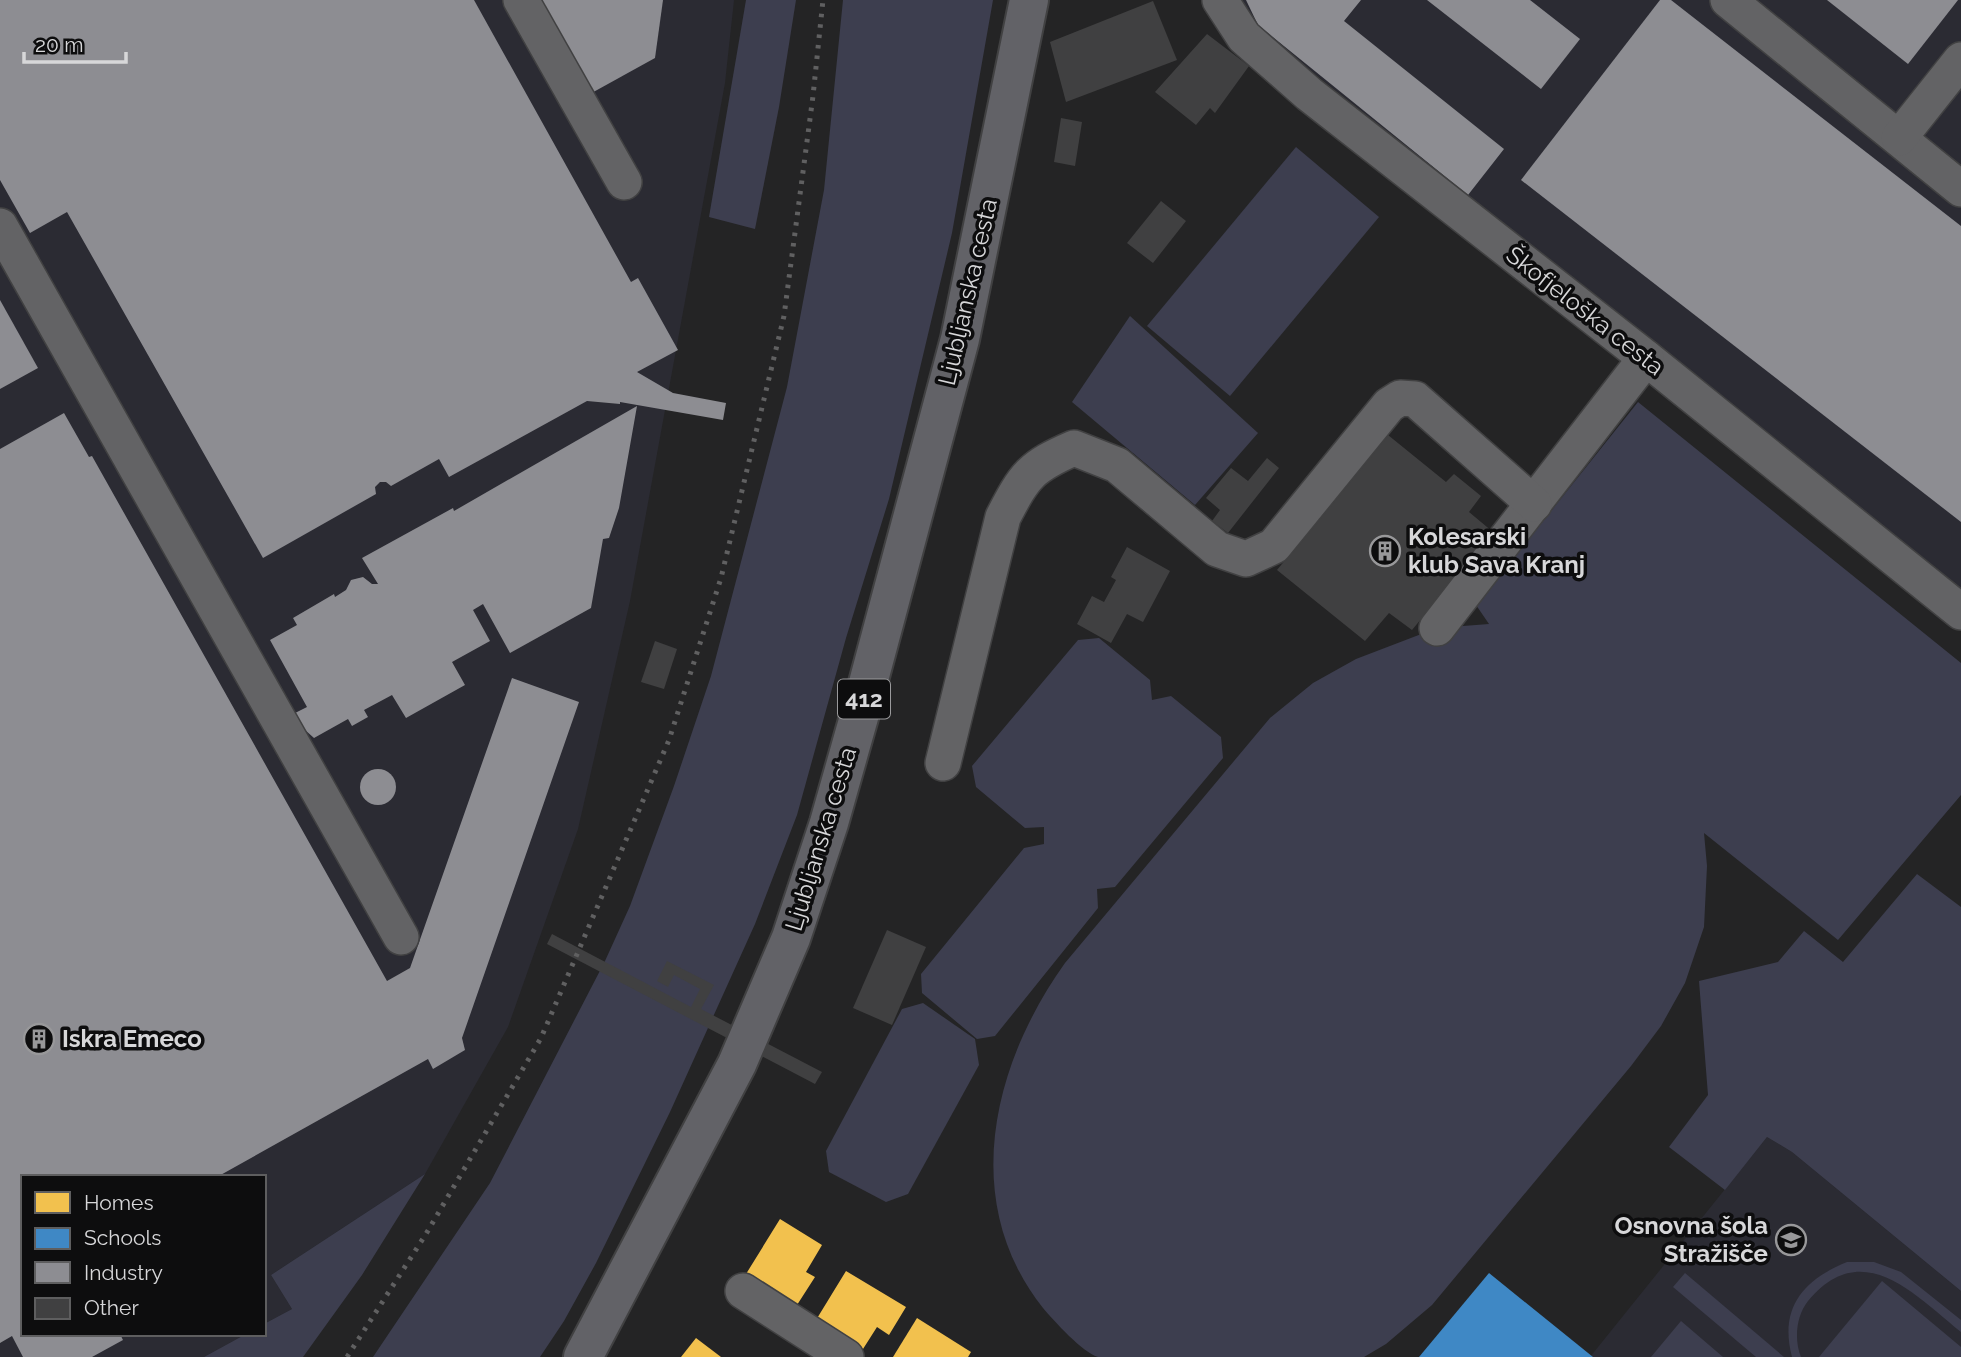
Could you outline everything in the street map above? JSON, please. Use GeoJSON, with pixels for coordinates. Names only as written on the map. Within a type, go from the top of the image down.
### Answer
{"type":"FeatureCollection","features":[{"type":"Feature","properties":{"kind":"main road","name":"Ljubljanska cesta"},"geometry":{"type":"LineString","coordinates":[[583,1357],[731,1076],[791,938],[829,823],[960,339],[1029,0]]}},
{"type":"Feature","properties":{"kind":"street"},"geometry":{"type":"LineString","coordinates":[[521,0],[624,182]]}},
{"type":"Feature","properties":{"kind":"street","name":"Škofjeloška cesta"},"geometry":{"type":"LineString","coordinates":[[1220,0],[1244,37],[1309,94],[1646,358],[1961,612]]}},
{"type":"Feature","properties":{"kind":"street"},"geometry":{"type":"LineString","coordinates":[[1728,0],[1961,189]]}},
{"type":"Feature","properties":{"kind":"street"},"geometry":{"type":"LineString","coordinates":[[1899,138],[1961,60]]}},
{"type":"Feature","properties":{"kind":"street"},"geometry":{"type":"LineString","coordinates":[[0,226],[401,937]]}},
{"type":"Feature","properties":{"kind":"street"},"geometry":{"type":"LineString","coordinates":[[1437,628],[1646,358]]}},
{"type":"Feature","properties":{"kind":"street"},"geometry":{"type":"LineString","coordinates":[[943,764],[1003,517],[1023,480],[1046,460],[1074,448],[1117,465],[1217,549],[1246,559],[1274,546],[1389,405],[1400,398],[1415,399],[1534,504]]}},
{"type":"Feature","properties":{"kind":"street"},"geometry":{"type":"LineString","coordinates":[[743,1291],[846,1357]]}},
{"type":"Feature","properties":{"kind":"shaded area"},"geometry":{"type":"Polygon","coordinates":[[[0,0],[734,0],[725,83],[630,601],[578,829],[508,1027],[425,1174],[271,1275],[292,1309],[266,1323],[266,1175],[21,1175],[21,1336],[242,1336],[204,1357],[0,1357],[0,0]]]}},
{"type":"Feature","properties":{"kind":"shaded area"},"geometry":{"type":"Polygon","coordinates":[[[746,0],[796,0],[779,107],[755,229],[709,217],[746,0]]]}},
{"type":"Feature","properties":{"kind":"shaded area"},"geometry":{"type":"Polygon","coordinates":[[[843,0],[993,0],[952,233],[889,499],[846,638],[797,815],[755,924],[670,1112],[596,1263],[564,1321],[540,1357],[373,1357],[490,1183],[605,961],[630,906],[674,786],[711,676],[787,387],[824,190],[843,0]]]}},
{"type":"Feature","properties":{"kind":"shaded area"},"geometry":{"type":"Polygon","coordinates":[[[1240,0],[1961,0],[1961,591],[1255,26],[1240,0]]]}},
{"type":"Feature","properties":{"kind":"shaded area"},"geometry":{"type":"Polygon","coordinates":[[[1296,147],[1379,217],[1230,396],[1147,326],[1296,147]]]}},
{"type":"Feature","properties":{"kind":"shaded area"},"geometry":{"type":"Polygon","coordinates":[[[1130,316],[1258,433],[1195,505],[1072,402],[1130,316]]]}},
{"type":"Feature","properties":{"kind":"shaded area"},"geometry":{"type":"Polygon","coordinates":[[[1638,402],[1961,663],[1961,795],[1838,940],[1704,833],[1707,866],[1704,927],[1685,983],[1661,1026],[1631,1066],[1432,1305],[1386,1344],[1364,1357],[1098,1357],[1092,1354],[1069,1336],[1043,1308],[1017,1267],[1001,1224],[994,1179],[995,1134],[1004,1089],[1019,1045],[1040,1003],[1065,963],[1270,718],[1313,683],[1356,659],[1437,628],[1489,624],[1476,605],[1638,402]]]}},
{"type":"Feature","properties":{"kind":"shaded area"},"geometry":{"type":"Polygon","coordinates":[[[1099,638],[1150,680],[1152,700],[1171,696],[1221,737],[1223,758],[1115,887],[1097,889],[1098,908],[995,1036],[977,1039],[922,993],[921,974],[1024,848],[1044,844],[1044,827],[1025,828],[976,787],[972,766],[1078,640],[1099,638]]]}},
{"type":"Feature","properties":{"kind":"shaded area"},"geometry":{"type":"Polygon","coordinates":[[[1917,874],[1961,907],[1961,1291],[1792,1152],[1767,1137],[1725,1190],[1669,1147],[1708,1095],[1699,981],[1778,962],[1804,931],[1843,962],[1917,874]]]}},
{"type":"Feature","properties":{"kind":"shaded area"},"geometry":{"type":"Polygon","coordinates":[[[923,1003],[975,1039],[979,1065],[908,1194],[886,1202],[829,1172],[826,1151],[902,1009],[923,1003]]]}},
{"type":"Feature","properties":{"kind":"shaded area","name":"Osnovna šola Stražišče"},"geometry":{"type":"Polygon","coordinates":[[[1767,1137],[1792,1152],[1961,1291],[1961,1357],[1590,1357],[1767,1137]]]}},
{"type":"Feature","properties":{"kind":"shaded area"},"geometry":{"type":"Polygon","coordinates":[[[425,1174],[362,1275],[303,1357],[204,1357],[242,1336],[266,1336],[266,1323],[292,1309],[271,1275],[425,1174]]]}},
{"type":"Feature","properties":{"kind":"shaded area"},"geometry":{"type":"Polygon","coordinates":[[[1847,1262],[1874,1262],[1901,1272],[1961,1320],[1961,1332],[1906,1288],[1887,1278],[1868,1272],[1848,1273],[1828,1282],[1804,1307],[1797,1328],[1801,1357],[1792,1357],[1789,1324],[1798,1298],[1818,1278],[1847,1262]]]}},
{"type":"Feature","properties":{"kind":"shaded area"},"geometry":{"type":"Polygon","coordinates":[[[1685,1273],[1784,1357],[1756,1357],[1673,1287],[1685,1273]]]}},
{"type":"Feature","properties":{"kind":"shaded area"},"geometry":{"type":"Polygon","coordinates":[[[1882,1281],[1961,1347],[1961,1357],[1819,1357],[1882,1281]]]}},
{"type":"Feature","properties":{"kind":"shaded area"},"geometry":{"type":"Polygon","coordinates":[[[1681,1321],[1723,1357],[1651,1357],[1681,1321]]]}},
{"type":"Feature","properties":{"kind":"building: Homes"},"geometry":{"type":"Polygon","coordinates":[[[780,1219],[822,1245],[806,1272],[815,1277],[797,1305],[746,1274],[780,1219]]]}},
{"type":"Feature","properties":{"kind":"building: Homes"},"geometry":{"type":"Polygon","coordinates":[[[846,1271],[906,1307],[889,1335],[877,1327],[863,1349],[816,1320],[846,1271]]]}},
{"type":"Feature","properties":{"kind":"building: Homes"},"geometry":{"type":"Polygon","coordinates":[[[917,1318],[971,1352],[968,1357],[893,1357],[917,1318]]]}},
{"type":"Feature","properties":{"kind":"building: Homes"},"geometry":{"type":"Polygon","coordinates":[[[696,1338],[721,1357],[681,1357],[696,1338]]]}},
{"type":"Feature","properties":{"kind":"building: Schools"},"geometry":{"type":"Polygon","coordinates":[[[1489,1273],[1593,1357],[1419,1357],[1489,1273]]]}},
{"type":"Feature","properties":{"kind":"building: Industry"},"geometry":{"type":"Polygon","coordinates":[[[0,0],[474,0],[631,282],[638,278],[678,350],[637,372],[673,393],[726,403],[723,420],[620,402],[587,401],[449,477],[439,459],[391,486],[380,482],[375,487],[376,494],[263,558],[67,212],[30,233],[0,180],[0,0]]]}},
{"type":"Feature","properties":{"kind":"building: Industry"},"geometry":{"type":"Polygon","coordinates":[[[534,0],[663,0],[655,58],[588,95],[534,0]]]}},
{"type":"Feature","properties":{"kind":"building: Industry"},"geometry":{"type":"Polygon","coordinates":[[[1246,0],[1361,0],[1344,21],[1504,149],[1468,195],[1258,25],[1246,0]]]}},
{"type":"Feature","properties":{"kind":"building: Industry"},"geometry":{"type":"Polygon","coordinates":[[[1427,0],[1530,0],[1580,39],[1541,89],[1427,0]]]}},
{"type":"Feature","properties":{"kind":"building: Industry"},"geometry":{"type":"Polygon","coordinates":[[[1660,0],[1671,0],[1961,226],[1961,522],[1521,180],[1660,0]]]}},
{"type":"Feature","properties":{"kind":"building: Industry"},"geometry":{"type":"Polygon","coordinates":[[[1827,0],[1958,0],[1908,64],[1827,0]]]}},
{"type":"Feature","properties":{"kind":"building: Industry"},"geometry":{"type":"Polygon","coordinates":[[[0,300],[38,368],[0,389],[0,300]]]}},
{"type":"Feature","properties":{"kind":"building: Industry"},"geometry":{"type":"Polygon","coordinates":[[[637,406],[619,508],[609,538],[603,539],[591,608],[510,653],[483,604],[473,610],[490,641],[452,662],[465,685],[406,718],[392,695],[364,710],[368,717],[352,726],[348,719],[314,738],[305,730],[295,713],[307,707],[270,640],[297,625],[293,618],[346,590],[351,580],[363,577],[372,584],[378,584],[362,558],[453,508],[454,511],[637,406]]]}},
{"type":"Feature","properties":{"kind":"building: Industry"},"geometry":{"type":"Polygon","coordinates":[[[64,413],[89,457],[92,456],[387,981],[410,968],[512,678],[579,702],[462,1038],[465,1050],[433,1069],[428,1059],[221,1175],[21,1175],[21,1336],[121,1336],[123,1340],[92,1357],[23,1357],[12,1336],[0,1343],[0,449],[64,413]]]}},
{"type":"Feature","properties":{"kind":"building: Industry"},"geometry":{"type":"Polygon","coordinates":[[[378,769],[391,774],[396,787],[391,800],[378,805],[365,800],[360,787],[365,774],[378,769]]]}},
{"type":"Feature","properties":{"kind":"building: Other"},"geometry":{"type":"Polygon","coordinates":[[[1153,1],[1177,60],[1066,102],[1050,42],[1153,1]]]}},
{"type":"Feature","properties":{"kind":"building: Other"},"geometry":{"type":"Polygon","coordinates":[[[1207,34],[1249,66],[1215,113],[1210,108],[1196,125],[1155,92],[1207,34]]]}},
{"type":"Feature","properties":{"kind":"building: Other"},"geometry":{"type":"Polygon","coordinates":[[[1061,118],[1082,122],[1075,166],[1054,162],[1061,118]]]}},
{"type":"Feature","properties":{"kind":"building: Other"},"geometry":{"type":"Polygon","coordinates":[[[1161,201],[1186,221],[1153,263],[1127,243],[1161,201]]]}},
{"type":"Feature","properties":{"kind":"building: Other","name":"Kolesarski klub Sava Kranj"},"geometry":{"type":"Polygon","coordinates":[[[1388,435],[1446,482],[1454,474],[1481,496],[1469,512],[1493,532],[1412,630],[1389,613],[1365,641],[1277,570],[1388,435]]]}},
{"type":"Feature","properties":{"kind":"building: Other"},"geometry":{"type":"Polygon","coordinates":[[[1267,458],[1279,468],[1228,533],[1212,521],[1220,510],[1206,498],[1231,468],[1248,481],[1267,458]]]}},
{"type":"Feature","properties":{"kind":"building: Other"},"geometry":{"type":"Polygon","coordinates":[[[1127,547],[1170,571],[1143,622],[1127,614],[1111,643],[1077,624],[1092,596],[1104,602],[1116,580],[1111,577],[1127,547]]]}},
{"type":"Feature","properties":{"kind":"building: Other"},"geometry":{"type":"Polygon","coordinates":[[[655,641],[677,649],[664,689],[641,682],[655,641]]]}},
{"type":"Feature","properties":{"kind":"building: Other"},"geometry":{"type":"Polygon","coordinates":[[[887,930],[926,947],[892,1025],[853,1008],[887,930]]]}},
{"type":"Feature","properties":{"kind":"building: Other"},"geometry":{"type":"Polygon","coordinates":[[[552,934],[691,1007],[700,989],[674,975],[668,987],[657,981],[667,961],[714,985],[701,1009],[822,1072],[815,1084],[547,944],[552,934]]]}},
{"type":"Feature","properties":{"kind":"railway"},"geometry":{"type":"LineString","coordinates":[[347,1357],[426,1234],[541,1038],[669,740],[721,578],[784,316],[823,0]]}},
{"type":"Feature","properties":{"kind":"place","name":"Kolesarski klub Sava Kranj"},"geometry":{"type":"Point","coordinates":[1385,551]}},
{"type":"Feature","properties":{"kind":"place","name":"Iskra Emeco"},"geometry":{"type":"Point","coordinates":[39,1039]}},
{"type":"Feature","properties":{"kind":"place","name":"Osnovna šola Stražišče"},"geometry":{"type":"Point","coordinates":[1791,1240]}}]}
